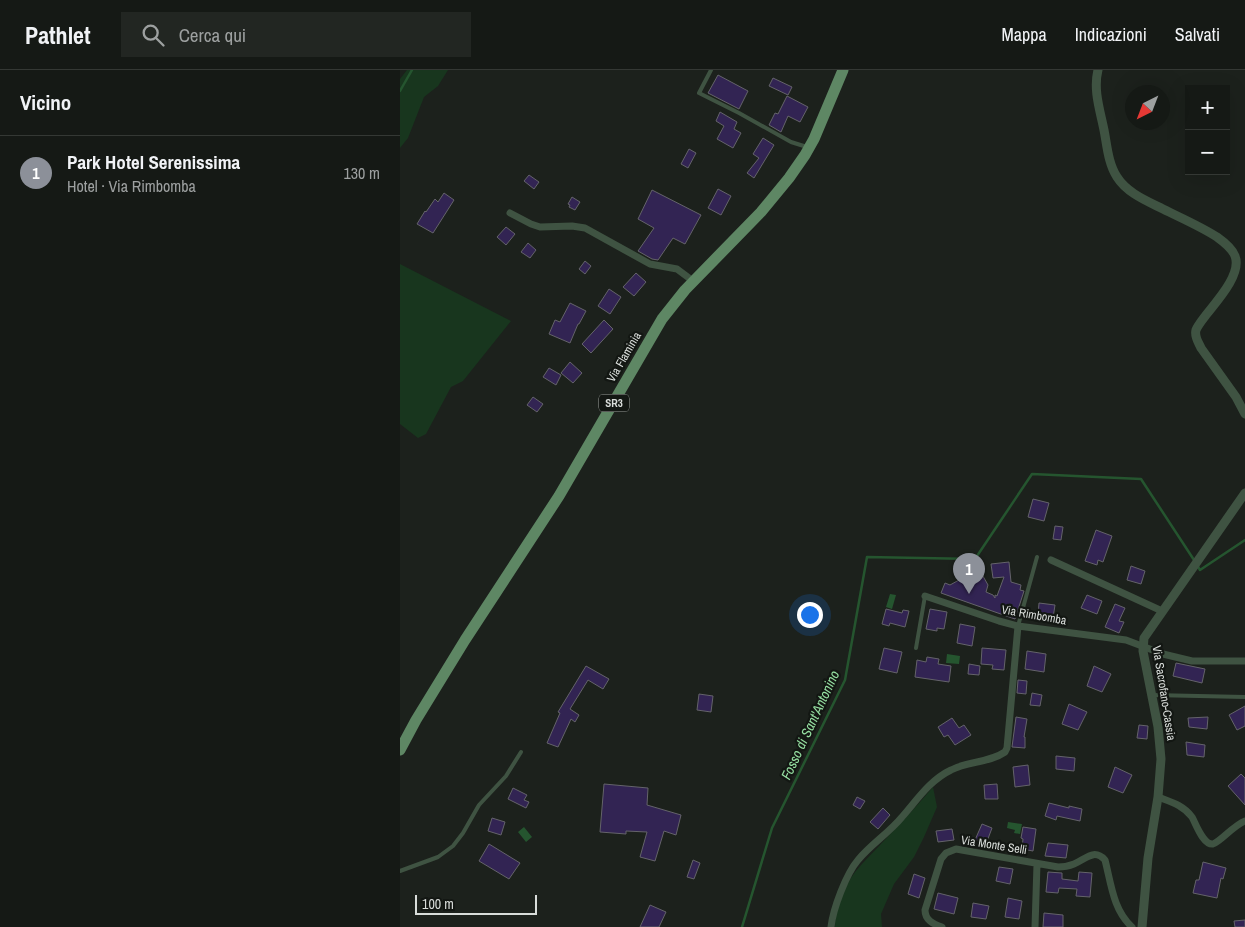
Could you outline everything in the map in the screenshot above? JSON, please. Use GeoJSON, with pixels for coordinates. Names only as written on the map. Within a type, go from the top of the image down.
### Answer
{"type":"FeatureCollection","features":[{"type":"Feature","properties":{"kind":"main road","name":"Via Flaminia"},"geometry":{"type":"LineString","coordinates":[[400,750],[456,655],[569,480],[662,319],[693,281],[772,200],[795,170],[818,130],[842,70]]}},
{"type":"Feature","properties":{"kind":"street"},"geometry":{"type":"LineString","coordinates":[[1098,70],[1096,91],[1109,157],[1118,179],[1142,198],[1206,230],[1226,244],[1235,255],[1235,274],[1201,321],[1196,329],[1196,333],[1197,340],[1236,397],[1245,414]]}},
{"type":"Feature","properties":{"kind":"street"},"geometry":{"type":"LineString","coordinates":[[510,213],[540,227],[575,226],[588,229],[656,266],[678,269],[693,281]]}},
{"type":"Feature","properties":{"kind":"street","name":"Via Sacrofano-Cassia"},"geometry":{"type":"LineString","coordinates":[[1142,927],[1148,858],[1158,797],[1161,744],[1142,646],[1144,638],[1162,611],[1245,492]]}},
{"type":"Feature","properties":{"kind":"street"},"geometry":{"type":"LineString","coordinates":[[1051,560],[1162,611]]}},
{"type":"Feature","properties":{"kind":"street","name":"Via Rimbomba"},"geometry":{"type":"LineString","coordinates":[[925,596],[1018,626],[1126,640],[1163,654],[1192,661],[1245,660]]}},
{"type":"Feature","properties":{"kind":"street"},"geometry":{"type":"LineString","coordinates":[[831,927],[840,894],[857,860],[900,820],[933,781],[963,764],[993,758],[1005,752],[1008,739],[1018,626]]}},
{"type":"Feature","properties":{"kind":"street"},"geometry":{"type":"LineString","coordinates":[[1158,797],[1178,804],[1185,810],[1192,817],[1204,839],[1209,843],[1215,843],[1237,824],[1245,821]]}},
{"type":"Feature","properties":{"kind":"street","name":"Via Monte Selli"},"geometry":{"type":"LineString","coordinates":[[942,927],[928,920],[925,910],[941,859],[946,853],[956,849],[1058,867],[1074,864],[1090,855],[1096,854],[1101,856],[1105,860],[1113,896],[1124,919],[1132,927]]}},
{"type":"Feature","properties":{"kind":"street","name":"Via Monte Selli"},"geometry":{"type":"LineString","coordinates":[[1035,927],[1037,864]]}},
{"type":"Feature","properties":{"kind":"lane"},"geometry":{"type":"LineString","coordinates":[[711,70],[699,93],[791,142],[809,148]]}},
{"type":"Feature","properties":{"kind":"lane"},"geometry":{"type":"LineString","coordinates":[[1018,626],[1037,557]]}},
{"type":"Feature","properties":{"kind":"lane"},"geometry":{"type":"LineString","coordinates":[[916,648],[925,596]]}},
{"type":"Feature","properties":{"kind":"lane"},"geometry":{"type":"LineString","coordinates":[[1152,695],[1245,697]]}},
{"type":"Feature","properties":{"kind":"lane"},"geometry":{"type":"LineString","coordinates":[[400,871],[438,857],[453,846],[479,805],[506,776],[521,752]]}},
{"type":"Feature","properties":{"kind":"shaded area"},"geometry":{"type":"Polygon","coordinates":[[[407,70],[448,70],[438,86],[424,97],[408,138],[400,148],[400,79],[407,70]]]}},
{"type":"Feature","properties":{"kind":"shaded area"},"geometry":{"type":"Polygon","coordinates":[[[400,264],[511,321],[463,381],[451,387],[426,434],[418,438],[400,424],[400,264]]]}},
{"type":"Feature","properties":{"kind":"shaded area"},"geometry":{"type":"Polygon","coordinates":[[[890,594],[896,595],[892,609],[886,607],[890,594]]]}},
{"type":"Feature","properties":{"kind":"shaded area"},"geometry":{"type":"Polygon","coordinates":[[[947,654],[960,656],[959,664],[946,663],[947,654]]]}},
{"type":"Feature","properties":{"kind":"shaded area"},"geometry":{"type":"Polygon","coordinates":[[[933,787],[937,807],[914,857],[894,884],[881,914],[882,927],[835,927],[838,904],[851,878],[863,862],[908,816],[933,787]]]}},
{"type":"Feature","properties":{"kind":"shaded area"},"geometry":{"type":"Polygon","coordinates":[[[1008,822],[1022,824],[1020,834],[1014,833],[1015,830],[1007,828],[1008,822]]]}},
{"type":"Feature","properties":{"kind":"shaded area"},"geometry":{"type":"Polygon","coordinates":[[[524,827],[532,837],[526,842],[518,832],[524,827]]]}},
{"type":"Feature","properties":{"kind":"building"},"geometry":{"type":"Polygon","coordinates":[[[718,75],[748,91],[739,109],[708,93],[718,75]]]}},
{"type":"Feature","properties":{"kind":"building"},"geometry":{"type":"Polygon","coordinates":[[[773,78],[792,87],[788,95],[769,86],[773,78]]]}},
{"type":"Feature","properties":{"kind":"building"},"geometry":{"type":"Polygon","coordinates":[[[787,96],[808,107],[800,122],[788,116],[781,132],[769,125],[775,113],[778,114],[787,96]]]}},
{"type":"Feature","properties":{"kind":"building"},"geometry":{"type":"Polygon","coordinates":[[[720,112],[737,122],[734,129],[741,133],[733,148],[717,139],[724,126],[716,121],[720,112]]]}},
{"type":"Feature","properties":{"kind":"building"},"geometry":{"type":"Polygon","coordinates":[[[763,138],[774,145],[754,178],[747,173],[759,158],[753,154],[763,138]]]}},
{"type":"Feature","properties":{"kind":"building"},"geometry":{"type":"Polygon","coordinates":[[[689,149],[696,153],[688,168],[681,164],[689,149]]]}},
{"type":"Feature","properties":{"kind":"building"},"geometry":{"type":"Polygon","coordinates":[[[529,175],[539,182],[534,189],[524,181],[529,175]]]}},
{"type":"Feature","properties":{"kind":"building"},"geometry":{"type":"Polygon","coordinates":[[[718,189],[731,196],[721,215],[708,208],[718,189]]]}},
{"type":"Feature","properties":{"kind":"building"},"geometry":{"type":"Polygon","coordinates":[[[652,190],[701,215],[685,244],[673,238],[658,260],[652,259],[638,251],[654,228],[638,219],[652,190]]]}},
{"type":"Feature","properties":{"kind":"building"},"geometry":{"type":"Polygon","coordinates":[[[444,193],[454,200],[433,233],[417,224],[435,199],[438,202],[444,193]]]}},
{"type":"Feature","properties":{"kind":"building"},"geometry":{"type":"Polygon","coordinates":[[[572,197],[580,202],[575,210],[569,207],[570,205],[568,204],[572,197]]]}},
{"type":"Feature","properties":{"kind":"building"},"geometry":{"type":"Polygon","coordinates":[[[506,227],[515,234],[506,245],[497,237],[506,227]]]}},
{"type":"Feature","properties":{"kind":"building"},"geometry":{"type":"Polygon","coordinates":[[[528,243],[536,250],[530,258],[521,252],[528,243]]]}},
{"type":"Feature","properties":{"kind":"building"},"geometry":{"type":"Polygon","coordinates":[[[585,261],[591,266],[585,274],[579,269],[585,261]]]}},
{"type":"Feature","properties":{"kind":"building"},"geometry":{"type":"Polygon","coordinates":[[[636,273],[646,282],[634,296],[623,287],[636,273]]]}},
{"type":"Feature","properties":{"kind":"building"},"geometry":{"type":"Polygon","coordinates":[[[609,289],[621,297],[610,314],[598,306],[609,289]]]}},
{"type":"Feature","properties":{"kind":"building"},"geometry":{"type":"Polygon","coordinates":[[[570,303],[586,311],[570,343],[549,334],[555,320],[560,322],[570,303]]]}},
{"type":"Feature","properties":{"kind":"building"},"geometry":{"type":"Polygon","coordinates":[[[604,320],[613,329],[591,353],[582,344],[604,320]]]}},
{"type":"Feature","properties":{"kind":"building"},"geometry":{"type":"Polygon","coordinates":[[[570,362],[582,373],[573,383],[561,373],[570,362]]]}},
{"type":"Feature","properties":{"kind":"building"},"geometry":{"type":"Polygon","coordinates":[[[549,368],[561,375],[556,385],[543,377],[549,368]]]}},
{"type":"Feature","properties":{"kind":"building"},"geometry":{"type":"Polygon","coordinates":[[[533,397],[543,404],[537,412],[527,405],[533,397]]]}},
{"type":"Feature","properties":{"kind":"building"},"geometry":{"type":"Polygon","coordinates":[[[1033,499],[1049,503],[1044,521],[1028,517],[1033,499]]]}},
{"type":"Feature","properties":{"kind":"building"},"geometry":{"type":"Polygon","coordinates":[[[1055,526],[1063,527],[1061,540],[1053,539],[1055,526]]]}},
{"type":"Feature","properties":{"kind":"building"},"geometry":{"type":"Polygon","coordinates":[[[1096,530],[1112,536],[1103,562],[1098,560],[1097,565],[1085,561],[1096,530]]]}},
{"type":"Feature","properties":{"kind":"building"},"geometry":{"type":"Polygon","coordinates":[[[1009,562],[1011,582],[1021,585],[1020,590],[1024,591],[1015,619],[941,593],[945,583],[950,585],[979,569],[988,585],[986,592],[995,598],[1004,577],[993,578],[991,564],[1009,562]]]}},
{"type":"Feature","properties":{"kind":"building"},"geometry":{"type":"Polygon","coordinates":[[[1131,566],[1145,571],[1141,584],[1127,580],[1131,566]]]}},
{"type":"Feature","properties":{"kind":"building"},"geometry":{"type":"Polygon","coordinates":[[[1087,595],[1102,601],[1097,614],[1081,608],[1087,595]]]}},
{"type":"Feature","properties":{"kind":"building"},"geometry":{"type":"Polygon","coordinates":[[[1039,603],[1055,605],[1053,618],[1038,615],[1039,603]]]}},
{"type":"Feature","properties":{"kind":"building"},"geometry":{"type":"Polygon","coordinates":[[[1115,604],[1125,608],[1119,621],[1124,622],[1119,633],[1105,627],[1115,604]]]}},
{"type":"Feature","properties":{"kind":"building"},"geometry":{"type":"Polygon","coordinates":[[[886,609],[902,613],[903,610],[909,611],[905,627],[890,623],[889,626],[882,624],[886,609]]]}},
{"type":"Feature","properties":{"kind":"building"},"geometry":{"type":"Polygon","coordinates":[[[930,609],[947,612],[944,629],[937,628],[937,631],[926,629],[930,609]]]}},
{"type":"Feature","properties":{"kind":"building"},"geometry":{"type":"Polygon","coordinates":[[[960,624],[975,627],[972,646],[957,643],[960,624]]]}},
{"type":"Feature","properties":{"kind":"building"},"geometry":{"type":"Polygon","coordinates":[[[884,648],[902,652],[897,673],[879,669],[884,648]]]}},
{"type":"Feature","properties":{"kind":"building"},"geometry":{"type":"Polygon","coordinates":[[[982,648],[1006,650],[1004,670],[992,669],[993,665],[981,664],[982,648]]]}},
{"type":"Feature","properties":{"kind":"building"},"geometry":{"type":"Polygon","coordinates":[[[1027,651],[1046,654],[1044,672],[1025,669],[1027,651]]]}},
{"type":"Feature","properties":{"kind":"building"},"geometry":{"type":"Polygon","coordinates":[[[927,657],[939,659],[938,664],[951,666],[949,682],[915,677],[917,660],[926,662],[927,657]]]}},
{"type":"Feature","properties":{"kind":"building"},"geometry":{"type":"Polygon","coordinates":[[[1176,663],[1205,669],[1202,683],[1173,676],[1176,663]]]}},
{"type":"Feature","properties":{"kind":"building"},"geometry":{"type":"Polygon","coordinates":[[[969,664],[980,666],[979,675],[968,674],[969,664]]]}},
{"type":"Feature","properties":{"kind":"building"},"geometry":{"type":"Polygon","coordinates":[[[586,666],[609,679],[603,689],[588,680],[570,709],[579,715],[575,722],[571,719],[558,747],[547,743],[560,713],[558,712],[586,666]]]}},
{"type":"Feature","properties":{"kind":"building"},"geometry":{"type":"Polygon","coordinates":[[[1094,666],[1111,674],[1102,692],[1087,686],[1094,666]]]}},
{"type":"Feature","properties":{"kind":"building"},"geometry":{"type":"Polygon","coordinates":[[[1018,680],[1027,681],[1026,694],[1017,693],[1018,680]]]}},
{"type":"Feature","properties":{"kind":"building"},"geometry":{"type":"Polygon","coordinates":[[[1032,693],[1042,695],[1040,706],[1030,705],[1032,693]]]}},
{"type":"Feature","properties":{"kind":"building"},"geometry":{"type":"Polygon","coordinates":[[[699,694],[713,696],[711,712],[697,710],[699,694]]]}},
{"type":"Feature","properties":{"kind":"building"},"geometry":{"type":"Polygon","coordinates":[[[1069,704],[1087,712],[1078,730],[1062,724],[1069,704]]]}},
{"type":"Feature","properties":{"kind":"building"},"geometry":{"type":"Polygon","coordinates":[[[1245,706],[1245,726],[1237,730],[1229,715],[1245,706]]]}},
{"type":"Feature","properties":{"kind":"building"},"geometry":{"type":"Polygon","coordinates":[[[1016,717],[1027,719],[1024,737],[1025,748],[1012,747],[1016,717]]]}},
{"type":"Feature","properties":{"kind":"building"},"geometry":{"type":"Polygon","coordinates":[[[1208,717],[1207,729],[1189,727],[1188,718],[1208,717]]]}},
{"type":"Feature","properties":{"kind":"building"},"geometry":{"type":"Polygon","coordinates":[[[952,718],[959,728],[964,725],[971,735],[955,745],[948,735],[944,737],[938,727],[952,718]]]}},
{"type":"Feature","properties":{"kind":"building"},"geometry":{"type":"Polygon","coordinates":[[[1139,725],[1148,726],[1147,739],[1137,738],[1139,725]]]}},
{"type":"Feature","properties":{"kind":"building"},"geometry":{"type":"Polygon","coordinates":[[[1186,742],[1205,745],[1204,757],[1187,755],[1186,742]]]}},
{"type":"Feature","properties":{"kind":"building"},"geometry":{"type":"Polygon","coordinates":[[[1056,756],[1075,758],[1074,771],[1056,769],[1056,756]]]}},
{"type":"Feature","properties":{"kind":"building"},"geometry":{"type":"Polygon","coordinates":[[[1028,765],[1030,785],[1015,787],[1013,767],[1028,765]]]}},
{"type":"Feature","properties":{"kind":"building"},"geometry":{"type":"Polygon","coordinates":[[[1115,767],[1132,775],[1123,793],[1108,787],[1115,767]]]}},
{"type":"Feature","properties":{"kind":"building"},"geometry":{"type":"Polygon","coordinates":[[[1241,774],[1245,778],[1245,805],[1228,786],[1241,774]]]}},
{"type":"Feature","properties":{"kind":"building"},"geometry":{"type":"Polygon","coordinates":[[[604,784],[648,788],[647,805],[681,815],[676,835],[664,831],[655,861],[640,857],[647,832],[626,831],[626,834],[600,832],[604,784]]]}},
{"type":"Feature","properties":{"kind":"building"},"geometry":{"type":"Polygon","coordinates":[[[997,784],[998,799],[985,799],[984,785],[997,784]]]}},
{"type":"Feature","properties":{"kind":"building"},"geometry":{"type":"Polygon","coordinates":[[[513,788],[527,795],[524,800],[529,802],[526,808],[508,799],[513,788]]]}},
{"type":"Feature","properties":{"kind":"building"},"geometry":{"type":"Polygon","coordinates":[[[857,797],[865,801],[860,809],[853,805],[857,797]]]}},
{"type":"Feature","properties":{"kind":"building"},"geometry":{"type":"Polygon","coordinates":[[[1049,803],[1082,809],[1080,821],[1057,816],[1056,820],[1045,816],[1049,803]]]}},
{"type":"Feature","properties":{"kind":"building"},"geometry":{"type":"Polygon","coordinates":[[[883,808],[890,815],[878,829],[870,822],[883,808]]]}},
{"type":"Feature","properties":{"kind":"building"},"geometry":{"type":"Polygon","coordinates":[[[492,818],[505,822],[501,835],[488,831],[492,818]]]}},
{"type":"Feature","properties":{"kind":"building"},"geometry":{"type":"Polygon","coordinates":[[[982,824],[992,828],[986,844],[975,840],[982,824]]]}},
{"type":"Feature","properties":{"kind":"building"},"geometry":{"type":"Polygon","coordinates":[[[1023,827],[1036,829],[1033,851],[1022,849],[1023,827]]]}},
{"type":"Feature","properties":{"kind":"building"},"geometry":{"type":"Polygon","coordinates":[[[952,829],[954,840],[938,842],[936,831],[952,829]]]}},
{"type":"Feature","properties":{"kind":"building"},"geometry":{"type":"Polygon","coordinates":[[[1048,843],[1068,845],[1066,858],[1045,856],[1048,843]]]}},
{"type":"Feature","properties":{"kind":"building"},"geometry":{"type":"Polygon","coordinates":[[[489,844],[520,863],[509,879],[479,861],[489,844]]]}},
{"type":"Feature","properties":{"kind":"building"},"geometry":{"type":"Polygon","coordinates":[[[693,860],[700,863],[694,879],[687,877],[693,860]]]}},
{"type":"Feature","properties":{"kind":"building"},"geometry":{"type":"Polygon","coordinates":[[[1203,862],[1226,868],[1223,879],[1221,878],[1217,898],[1193,893],[1196,880],[1199,880],[1203,862]]]}},
{"type":"Feature","properties":{"kind":"building"},"geometry":{"type":"Polygon","coordinates":[[[999,867],[1013,869],[1010,884],[996,881],[999,867]]]}},
{"type":"Feature","properties":{"kind":"building"},"geometry":{"type":"Polygon","coordinates":[[[1048,872],[1062,873],[1062,879],[1078,881],[1079,872],[1092,873],[1090,897],[1076,896],[1077,889],[1059,888],[1058,893],[1046,892],[1048,872]]]}},
{"type":"Feature","properties":{"kind":"building"},"geometry":{"type":"Polygon","coordinates":[[[914,874],[925,878],[919,898],[908,894],[914,874]]]}},
{"type":"Feature","properties":{"kind":"building"},"geometry":{"type":"Polygon","coordinates":[[[938,893],[958,898],[954,914],[934,909],[938,893]]]}},
{"type":"Feature","properties":{"kind":"building"},"geometry":{"type":"Polygon","coordinates":[[[1008,898],[1022,901],[1019,919],[1005,917],[1008,898]]]}},
{"type":"Feature","properties":{"kind":"building"},"geometry":{"type":"Polygon","coordinates":[[[973,903],[989,906],[986,919],[971,917],[973,903]]]}},
{"type":"Feature","properties":{"kind":"building"},"geometry":{"type":"Polygon","coordinates":[[[650,905],[666,912],[659,927],[640,927],[650,905]]]}},
{"type":"Feature","properties":{"kind":"building"},"geometry":{"type":"Polygon","coordinates":[[[1044,913],[1063,915],[1063,927],[1043,927],[1044,913]]]}},
{"type":"Feature","properties":{"kind":"building"},"geometry":{"type":"Polygon","coordinates":[[[1245,920],[1245,927],[1235,927],[1234,921],[1245,920]]]}},
{"type":"Feature","properties":{"kind":"waterway"},"geometry":{"type":"LineString","coordinates":[[400,91],[412,70]]}},
{"type":"Feature","properties":{"kind":"waterway","name":"Fosso di Sant'Antonino"},"geometry":{"type":"LineString","coordinates":[[742,927],[772,828],[845,680],[867,557],[975,559],[1032,474],[1141,479],[1194,560]]}},
{"type":"Feature","properties":{"kind":"waterway","name":"Fosso di Sant'Antonino"},"geometry":{"type":"LineString","coordinates":[[1197,565],[1200,570],[1245,540]]}},
{"type":"Feature","properties":{"kind":"place","name":"Park Hotel Serenissima"},"geometry":{"type":"Point","coordinates":[969,594]}}]}
